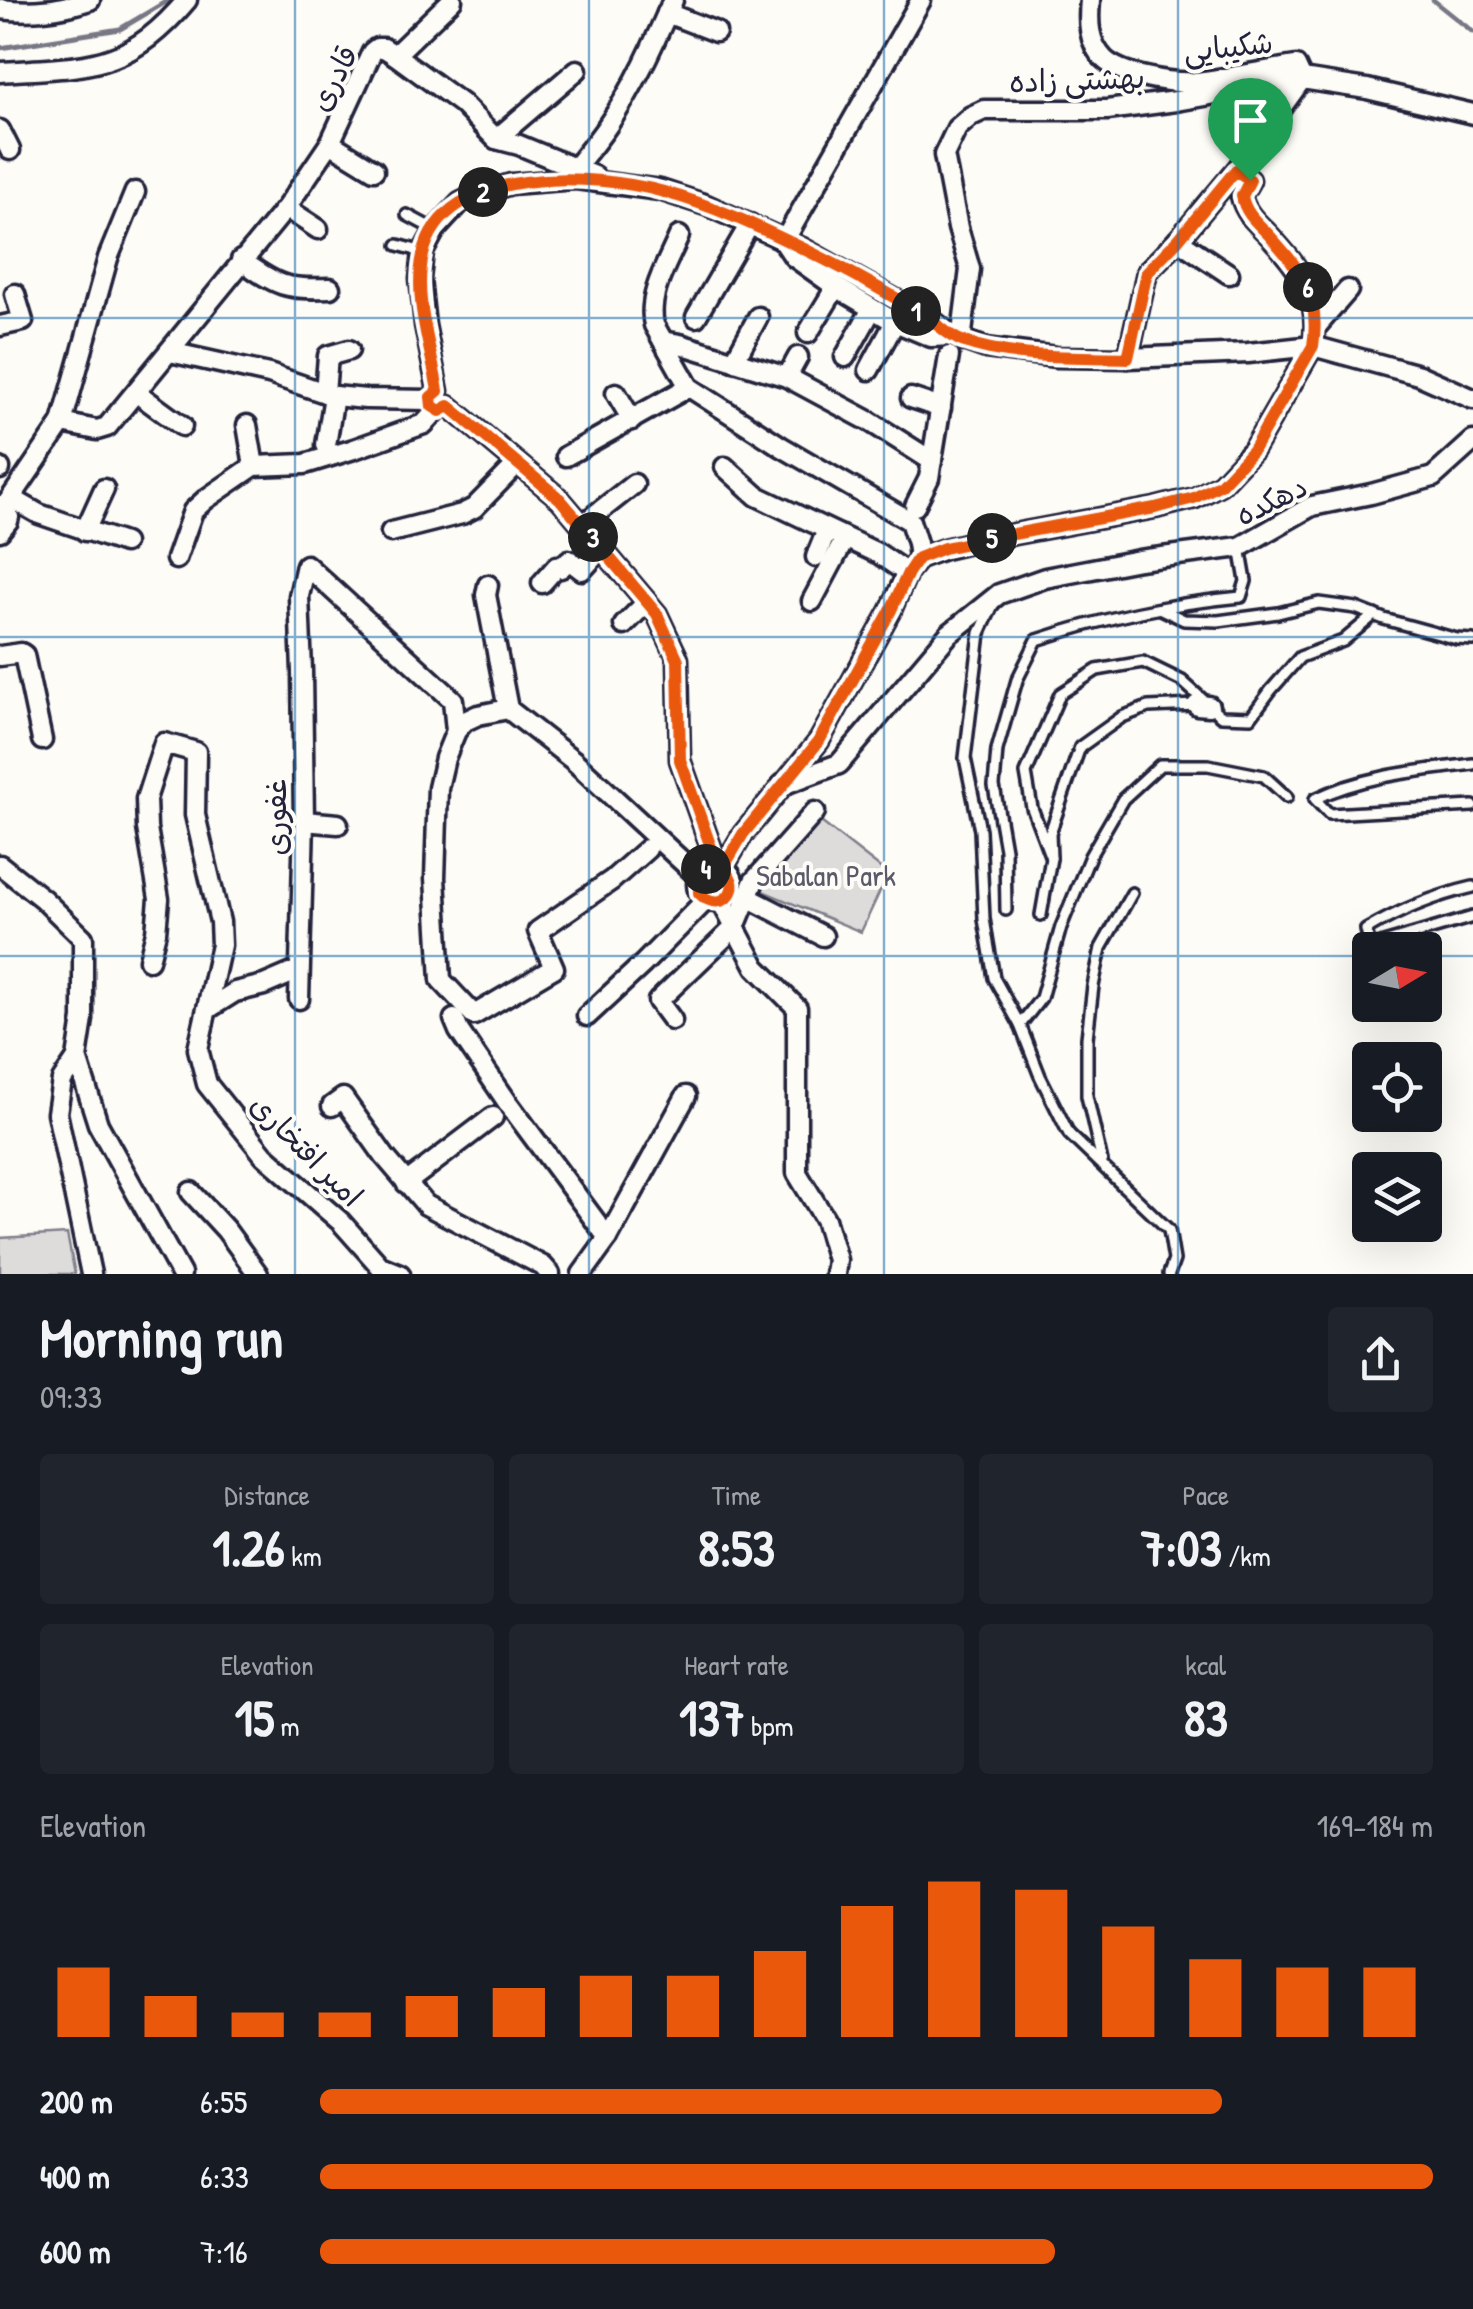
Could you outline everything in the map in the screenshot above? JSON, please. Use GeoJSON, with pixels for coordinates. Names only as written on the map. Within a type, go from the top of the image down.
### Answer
{"type":"FeatureCollection","features":[{"type":"Feature","properties":{"kind":"street"},"geometry":{"type":"LineString","coordinates":[[0,8],[38,11],[90,0]]}},
{"type":"Feature","properties":{"kind":"street"},"geometry":{"type":"LineString","coordinates":[[0,72],[90,66],[128,52],[155,34],[187,0]]}},
{"type":"Feature","properties":{"kind":"street"},"geometry":{"type":"LineString","coordinates":[[396,55],[452,0]]}},
{"type":"Feature","properties":{"kind":"street"},"geometry":{"type":"LineString","coordinates":[[784,241],[921,0]]}},
{"type":"Feature","properties":{"kind":"street","name":"شکیبایی"},"geometry":{"type":"LineString","coordinates":[[1090,0],[1088,23],[1093,43],[1105,60],[1126,72],[1190,82],[1296,66],[1302,79],[1366,89],[1473,114]]}},
{"type":"Feature","properties":{"kind":"street"},"geometry":{"type":"LineString","coordinates":[[575,168],[626,98],[670,7],[716,32]]}},
{"type":"Feature","properties":{"kind":"street","name":"قادری"},"geometry":{"type":"LineString","coordinates":[[62,423],[103,429],[137,392],[286,208],[330,143],[377,48],[396,55],[462,104],[496,140],[613,183]]}},
{"type":"Feature","properties":{"kind":"street"},"geometry":{"type":"LineString","coordinates":[[496,140],[577,70]]}},
{"type":"Feature","properties":{"kind":"street"},"geometry":{"type":"LineString","coordinates":[[1302,79],[1247,178],[1242,196],[1244,209],[1307,282],[1314,336]]}},
{"type":"Feature","properties":{"kind":"street","name":"بهشتی زاده"},"geometry":{"type":"LineString","coordinates":[[956,339],[970,269],[944,155],[957,128],[971,116],[984,110],[1107,110],[1302,79]]}},
{"type":"Feature","properties":{"kind":"street"},"geometry":{"type":"LineString","coordinates":[[0,130],[10,150]]}},
{"type":"Feature","properties":{"kind":"street"},"geometry":{"type":"LineString","coordinates":[[330,143],[374,170]]}},
{"type":"Feature","properties":{"kind":"street"},"geometry":{"type":"LineString","coordinates":[[1128,358],[1147,272],[1247,178]]}},
{"type":"Feature","properties":{"kind":"street"},"geometry":{"type":"LineString","coordinates":[[176,559],[193,511],[247,471],[280,474],[424,424],[439,402],[421,290],[423,252],[435,230],[460,203],[512,184],[576,179],[613,183],[660,190],[706,205],[802,248],[932,320],[956,339]]}},
{"type":"Feature","properties":{"kind":"street"},"geometry":{"type":"LineString","coordinates":[[0,531],[8,521],[5,504],[62,423],[108,258],[135,192]]}},
{"type":"Feature","properties":{"kind":"street"},"geometry":{"type":"LineString","coordinates":[[286,208],[318,228]]}},
{"type":"Feature","properties":{"kind":"street"},"geometry":{"type":"LineString","coordinates":[[696,317],[750,224]]}},
{"type":"Feature","properties":{"kind":"street"},"geometry":{"type":"LineString","coordinates":[[679,236],[651,306],[654,326],[689,387],[782,446],[912,514]]}},
{"type":"Feature","properties":{"kind":"street"},"geometry":{"type":"LineString","coordinates":[[1178,240],[1229,274]]}},
{"type":"Feature","properties":{"kind":"street"},"geometry":{"type":"LineString","coordinates":[[784,241],[794,257],[836,287],[895,322],[931,337],[1056,357],[1128,358],[1248,353],[1314,336],[1473,399]]}},
{"type":"Feature","properties":{"kind":"street"},"geometry":{"type":"LineString","coordinates":[[241,260],[273,283],[304,289],[330,288]]}},
{"type":"Feature","properties":{"kind":"street"},"geometry":{"type":"LineString","coordinates":[[808,333],[836,287]]}},
{"type":"Feature","properties":{"kind":"street"},"geometry":{"type":"LineString","coordinates":[[725,468],[758,496],[845,539],[913,566],[944,548],[1194,498],[1221,484],[1253,450],[1314,336],[1348,290]]}},
{"type":"Feature","properties":{"kind":"street"},"geometry":{"type":"LineString","coordinates":[[0,326],[24,321],[15,294]]}},
{"type":"Feature","properties":{"kind":"street"},"geometry":{"type":"LineString","coordinates":[[846,358],[872,309]]}},
{"type":"Feature","properties":{"kind":"street"},"geometry":{"type":"LineString","coordinates":[[734,361],[758,317]]}},
{"type":"Feature","properties":{"kind":"street"},"geometry":{"type":"LineString","coordinates":[[869,370],[895,322]]}},
{"type":"Feature","properties":{"kind":"street"},"geometry":{"type":"LineString","coordinates":[[662,341],[788,378],[932,461]]}},
{"type":"Feature","properties":{"kind":"street"},"geometry":{"type":"LineString","coordinates":[[326,444],[328,356],[349,350]]}},
{"type":"Feature","properties":{"kind":"street"},"geometry":{"type":"LineString","coordinates":[[170,352],[269,374],[330,395],[439,402],[560,499],[657,614],[678,660],[680,760],[720,868]]}},
{"type":"Feature","properties":{"kind":"street"},"geometry":{"type":"LineString","coordinates":[[782,786],[819,741],[913,566],[917,542],[912,514],[930,478],[949,356]]}},
{"type":"Feature","properties":{"kind":"street"},"geometry":{"type":"LineString","coordinates":[[788,378],[798,357]]}},
{"type":"Feature","properties":{"kind":"street"},"geometry":{"type":"LineString","coordinates":[[566,456],[689,387]]}},
{"type":"Feature","properties":{"kind":"street"},"geometry":{"type":"LineString","coordinates":[[137,392],[182,426]]}},
{"type":"Feature","properties":{"kind":"street"},"geometry":{"type":"LineString","coordinates":[[616,394],[632,420]]}},
{"type":"Feature","properties":{"kind":"street"},"geometry":{"type":"LineString","coordinates":[[911,398],[941,408]]}},
{"type":"Feature","properties":{"kind":"street"},"geometry":{"type":"LineString","coordinates":[[868,421],[878,402]]}},
{"type":"Feature","properties":{"kind":"street"},"geometry":{"type":"LineString","coordinates":[[247,425],[247,471]]}},
{"type":"Feature","properties":{"kind":"street","name":"دهکده"},"geometry":{"type":"LineString","coordinates":[[720,868],[782,786],[839,764],[948,634],[999,594],[1064,574],[1240,547],[1312,506],[1434,477],[1473,441]]}},
{"type":"Feature","properties":{"kind":"street"},"geometry":{"type":"LineString","coordinates":[[391,532],[474,508],[517,464]]}},
{"type":"Feature","properties":{"kind":"street"},"geometry":{"type":"LineString","coordinates":[[582,525],[634,484]]}},
{"type":"Feature","properties":{"kind":"street"},"geometry":{"type":"LineString","coordinates":[[86,531],[104,489]]}},
{"type":"Feature","properties":{"kind":"street"},"geometry":{"type":"LineString","coordinates":[[5,504],[124,544]]}},
{"type":"Feature","properties":{"kind":"street"},"geometry":{"type":"LineString","coordinates":[[816,557],[827,530]]}},
{"type":"Feature","properties":{"kind":"street"},"geometry":{"type":"LineString","coordinates":[[812,601],[845,539]]}},
{"type":"Feature","properties":{"kind":"street"},"geometry":{"type":"LineString","coordinates":[[542,583],[557,566],[561,568],[569,560],[582,570],[602,548]]}},
{"type":"Feature","properties":{"kind":"street","name":"غفوری"},"geometry":{"type":"LineString","coordinates":[[299,998],[304,821],[298,596],[306,565],[453,700],[456,731]]}},
{"type":"Feature","properties":{"kind":"street"},"geometry":{"type":"LineString","coordinates":[[488,585],[486,594],[508,709],[573,760],[699,877]]}},
{"type":"Feature","properties":{"kind":"street"},"geometry":{"type":"LineString","coordinates":[[624,626],[647,602]]}},
{"type":"Feature","properties":{"kind":"street"},"geometry":{"type":"LineString","coordinates":[[0,656],[21,654],[25,658],[42,740]]}},
{"type":"Feature","properties":{"kind":"street"},"geometry":{"type":"LineString","coordinates":[[508,709],[478,715],[456,731],[438,788],[436,929],[441,980],[474,1016],[554,968],[538,931],[612,880],[647,849]]}},
{"type":"Feature","properties":{"kind":"street","name":"امیر افتخاری"},"geometry":{"type":"LineString","coordinates":[[148,960],[156,932],[158,899],[146,799],[164,744],[196,752],[198,834],[220,922],[221,945],[198,1050],[208,1084],[264,1155],[340,1222],[380,1266],[400,1274]]}},
{"type":"Feature","properties":{"kind":"street"},"geometry":{"type":"LineString","coordinates":[[672,1020],[658,1002],[735,927],[754,881],[815,812]]}},
{"type":"Feature","properties":{"kind":"street"},"geometry":{"type":"LineString","coordinates":[[304,821],[338,824]]}},
{"type":"Feature","properties":{"kind":"street"},"geometry":{"type":"LineString","coordinates":[[0,865],[83,938],[83,1019],[78,1058],[98,1124],[181,1274]]}},
{"type":"Feature","properties":{"kind":"street"},"geometry":{"type":"LineString","coordinates":[[587,1016],[714,900],[729,895],[733,885],[730,874],[720,868],[706,869],[699,877],[699,893],[714,900],[735,927],[756,967],[797,1008],[798,1173],[825,1219],[837,1260],[835,1274]]}},
{"type":"Feature","properties":{"kind":"street"},"geometry":{"type":"LineString","coordinates":[[748,896],[824,936]]}},
{"type":"Feature","properties":{"kind":"street"},"geometry":{"type":"LineString","coordinates":[[208,1009],[235,992],[299,970]]}},
{"type":"Feature","properties":{"kind":"street"},"geometry":{"type":"LineString","coordinates":[[454,1019],[508,1103],[608,1238]]}},
{"type":"Feature","properties":{"kind":"street"},"geometry":{"type":"LineString","coordinates":[[78,1058],[62,1080],[57,1113],[90,1274]]}},
{"type":"Feature","properties":{"kind":"street"},"geometry":{"type":"LineString","coordinates":[[582,1274],[608,1238],[686,1096]]}},
{"type":"Feature","properties":{"kind":"street"},"geometry":{"type":"LineString","coordinates":[[332,1106],[343,1098],[426,1205],[543,1266],[550,1274]]}},
{"type":"Feature","properties":{"kind":"street"},"geometry":{"type":"LineString","coordinates":[[406,1184],[493,1116]]}},
{"type":"Feature","properties":{"kind":"street"},"geometry":{"type":"LineString","coordinates":[[191,1192],[226,1230],[258,1274]]}},
{"type":"Feature","properties":{"kind":"lane"},"geometry":{"type":"LineString","coordinates":[[407,216],[435,230]]}},
{"type":"Feature","properties":{"kind":"lane"},"geometry":{"type":"LineString","coordinates":[[398,245],[423,252]]}},
{"type":"Feature","properties":{"kind":"lane"},"geometry":{"type":"LineString","coordinates":[[1006,910],[1005,849],[994,786],[997,750],[1016,680],[1036,640],[1102,619],[1184,602],[1242,597],[1246,582],[1240,547]]}},
{"type":"Feature","properties":{"kind":"lane"},"geometry":{"type":"LineString","coordinates":[[999,594],[980,632],[965,758],[980,830],[984,919],[994,978],[1020,1024],[1040,1076],[1070,1134],[1168,1230],[1174,1260],[1169,1274]]}},
{"type":"Feature","properties":{"kind":"lane"},"geometry":{"type":"LineString","coordinates":[[1158,608],[1184,620],[1218,621],[1278,613],[1319,602],[1356,608],[1473,640]]}},
{"type":"Feature","properties":{"kind":"lane"},"geometry":{"type":"LineString","coordinates":[[1051,858],[1032,808],[1026,773],[1060,694],[1097,670],[1143,662],[1182,681],[1203,705],[1221,716],[1251,717],[1300,658],[1344,641],[1374,615]]}},
{"type":"Feature","properties":{"kind":"lane"},"geometry":{"type":"LineString","coordinates":[[1041,915],[1051,858],[1050,834],[1080,748],[1122,717],[1148,707],[1203,705]]}},
{"type":"Feature","properties":{"kind":"lane"},"geometry":{"type":"LineString","coordinates":[[1473,764],[1393,774],[1316,799],[1328,814],[1473,806]]}},
{"type":"Feature","properties":{"kind":"lane"},"geometry":{"type":"LineString","coordinates":[[1020,1024],[1041,998],[1061,928],[1090,856],[1123,799],[1160,765],[1208,765],[1264,776],[1287,797]]}},
{"type":"Feature","properties":{"kind":"lane"},"geometry":{"type":"LineString","coordinates":[[1473,887],[1394,913],[1366,930],[1370,947],[1473,917]]}},
{"type":"Feature","properties":{"kind":"lane"},"geometry":{"type":"LineString","coordinates":[[1103,1164],[1087,1096],[1086,1038],[1101,948],[1132,893]]}},
{"type":"Feature","properties":{"kind":"green space","name":"Sabalan Park"},"geometry":{"type":"Polygon","coordinates":[[[821,822],[888,874],[861,932],[760,890],[821,822]]]}},
{"type":"Feature","properties":{"kind":"green space"},"geometry":{"type":"Polygon","coordinates":[[[67,1234],[75,1274],[0,1274],[0,1238],[67,1234]]]}},
{"type":"Feature","properties":{"kind":"waterway"},"geometry":{"type":"LineString","coordinates":[[0,48],[120,29],[169,0]]}},
{"type":"Feature","properties":{"kind":"waterway"},"geometry":{"type":"LineString","coordinates":[[1433,0],[1473,32]]}},
{"type":"Feature","properties":{"kind":"route"},"geometry":{"type":"LineString","coordinates":[[1250,180],[1236,170],[1147,272],[1128,358],[1056,357],[961,341],[932,320],[802,248],[706,205],[660,190],[576,179],[529,181],[478,194],[444,217],[423,252],[420,278],[438,391],[431,397],[432,406],[440,411],[449,406],[560,499],[657,614],[678,660],[680,760],[718,867],[730,874],[733,885],[726,899],[706,900],[699,893],[702,872],[712,867],[718,867],[723,868],[743,834],[819,741],[918,558],[944,548],[1194,498],[1221,484],[1253,450],[1313,346],[1316,326],[1307,282],[1244,209],[1242,196],[1250,180]]}}]}
